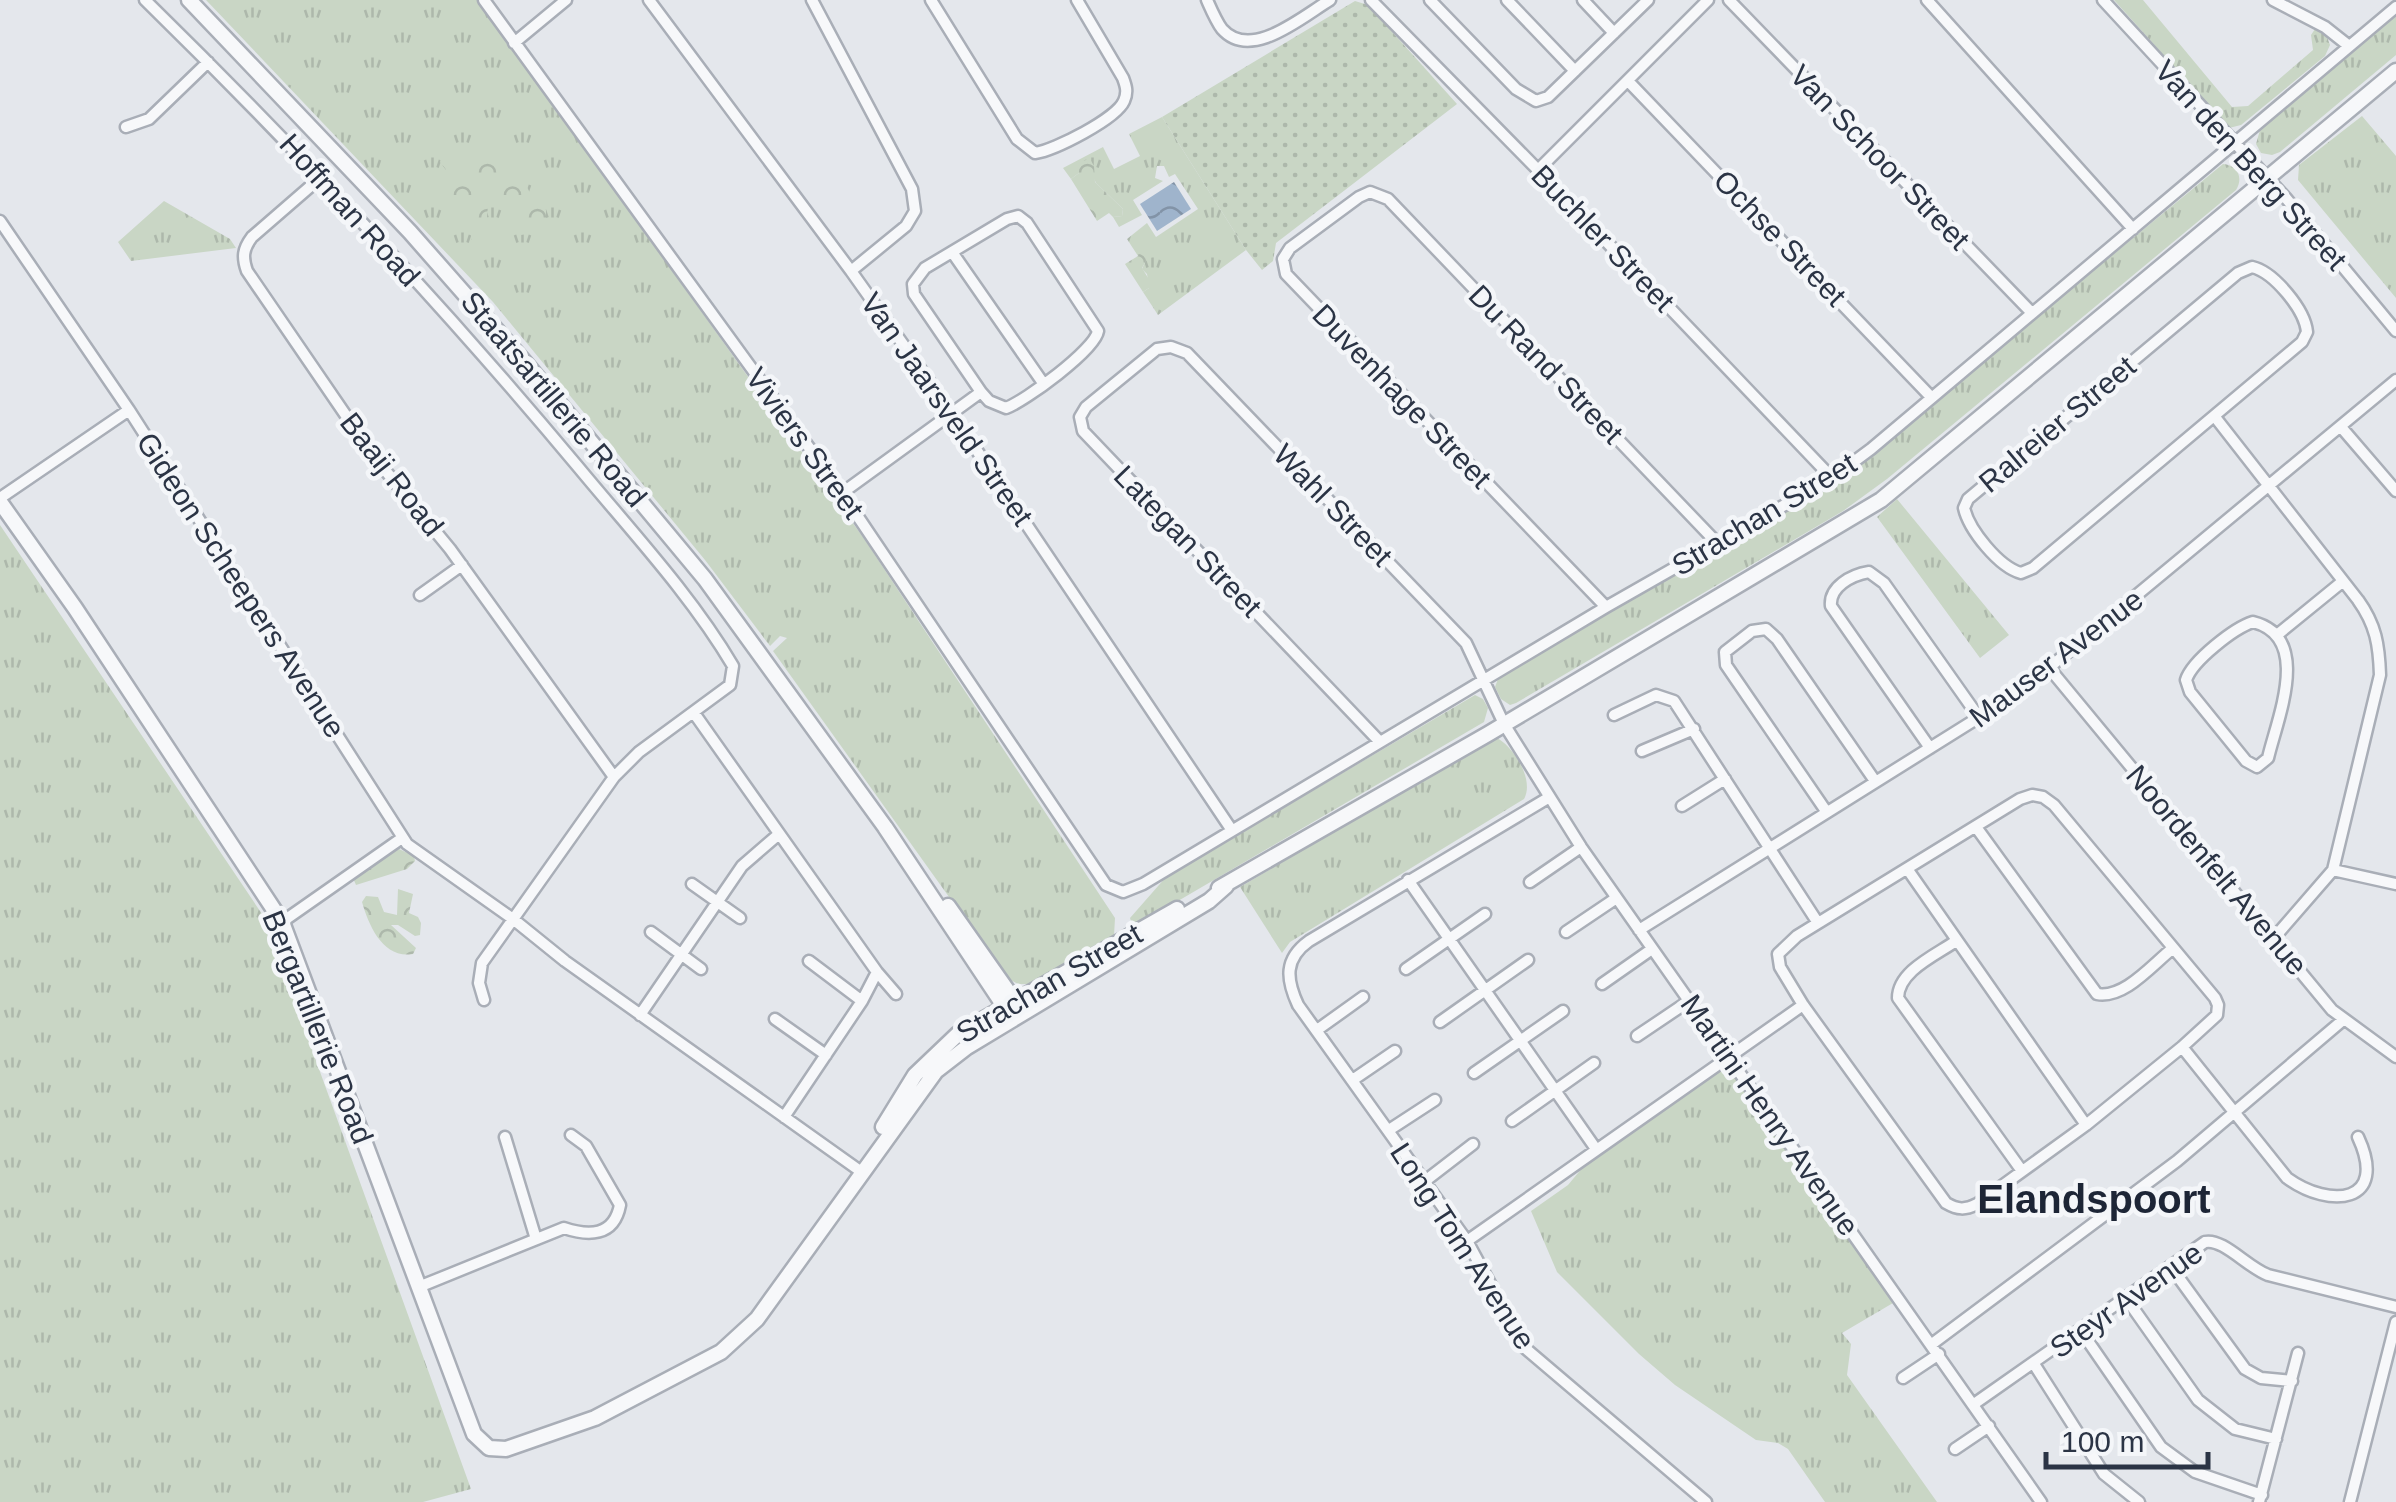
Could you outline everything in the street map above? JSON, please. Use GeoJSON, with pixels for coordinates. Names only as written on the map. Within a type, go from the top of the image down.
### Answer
{"type":"FeatureCollection","features":[{"type":"Feature","properties":{"kind":"street","name":"Hoffman Road"},"geometry":{"type":"LineString","coordinates":[[145,0],[255,107],[481,350],[716,638],[734,670],[730,685],[694,714]]}},
{"type":"Feature","properties":{"kind":"street","name":"Staatsartillerie Road"},"geometry":{"type":"LineString","coordinates":[[189,0],[410,232],[616,470],[705,579],[1014,1010]]}},
{"type":"Feature","properties":{"kind":"street","name":"Viviers Street"},"geometry":{"type":"LineString","coordinates":[[484,0],[842,493],[1108,888],[1117,892]]}},
{"type":"Feature","properties":{"kind":"street"},"geometry":{"type":"LineString","coordinates":[[514,43],[566,0]]}},
{"type":"Feature","properties":{"kind":"street","name":"Van Jaarsveld Street"},"geometry":{"type":"LineString","coordinates":[[648,0],[951,412],[1232,829]]}},
{"type":"Feature","properties":{"kind":"street"},"geometry":{"type":"LineString","coordinates":[[812,0],[904,172],[916,204],[914,217],[906,226],[851,272]]}},
{"type":"Feature","properties":{"kind":"street"},"geometry":{"type":"LineString","coordinates":[[931,0],[1017,139],[1035,153],[1050,149],[1108,117],[1122,106],[1127,91],[1077,0]]}},
{"type":"Feature","properties":{"kind":"street"},"geometry":{"type":"LineString","coordinates":[[1206,0],[1223,30],[1238,40],[1264,38],[1330,0]]}},
{"type":"Feature","properties":{"kind":"street","name":"Buchler Street"},"geometry":{"type":"LineString","coordinates":[[1371,0],[1832,478]]}},
{"type":"Feature","properties":{"kind":"street"},"geometry":{"type":"LineString","coordinates":[[1430,0],[1530,100],[1548,96],[1648,0]]}},
{"type":"Feature","properties":{"kind":"street"},"geometry":{"type":"LineString","coordinates":[[1507,0],[1575,70]]}},
{"type":"Feature","properties":{"kind":"street"},"geometry":{"type":"LineString","coordinates":[[1583,0],[1614,32]]}},
{"type":"Feature","properties":{"kind":"street"},"geometry":{"type":"LineString","coordinates":[[1538,170],[1708,0]]}},
{"type":"Feature","properties":{"kind":"street","name":"Van Schoor Street"},"geometry":{"type":"LineString","coordinates":[[1730,0],[2032,313]]}},
{"type":"Feature","properties":{"kind":"street"},"geometry":{"type":"LineString","coordinates":[[1928,0],[2133,229]]}},
{"type":"Feature","properties":{"kind":"street","name":"Van den Berg Street"},"geometry":{"type":"LineString","coordinates":[[2102,0],[2267,179],[2396,332]]}},
{"type":"Feature","properties":{"kind":"street"},"geometry":{"type":"LineString","coordinates":[[2274,0],[2325,27],[2348,46]]}},
{"type":"Feature","properties":{"kind":"street","name":"Strachan Street"},"geometry":{"type":"LineString","coordinates":[[1117,892],[1130,892],[1832,478],[1872,449],[2396,7]]}},
{"type":"Feature","properties":{"kind":"street"},"geometry":{"type":"LineString","coordinates":[[126,127],[148,119],[208,62]]}},
{"type":"Feature","properties":{"kind":"street","name":"Strachan Street"},"geometry":{"type":"LineString","coordinates":[[474,1434],[481,1444],[506,1449],[595,1418],[721,1352],[757,1319],[809,1251],[926,1062],[958,1034],[1014,1010],[1206,893],[1226,886],[1881,500],[2396,71]]}},
{"type":"Feature","properties":{"kind":"street","name":"Ochse Street"},"geometry":{"type":"LineString","coordinates":[[1628,81],[1931,397]]}},
{"type":"Feature","properties":{"kind":"street","name":"Baaij Road"},"geometry":{"type":"LineString","coordinates":[[320,178],[252,237],[242,260],[246,271],[375,458],[462,565],[614,777]]}},
{"type":"Feature","properties":{"kind":"street","name":"Du Rand Street"},"geometry":{"type":"LineString","coordinates":[[1370,192],[1388,200],[1718,544]]}},
{"type":"Feature","properties":{"kind":"street","name":"Duvenhage Street"},"geometry":{"type":"LineString","coordinates":[[1370,192],[1290,248],[1283,260],[1286,274],[1606,608]]}},
{"type":"Feature","properties":{"kind":"street"},"geometry":{"type":"LineString","coordinates":[[1013,216],[1022,218],[1098,332],[1090,346],[1006,408],[990,401],[912,289],[916,276],[952,252],[1013,216]]}},
{"type":"Feature","properties":{"kind":"street","name":"Gideon Scheepers Avenue"},"geometry":{"type":"LineString","coordinates":[[0,221],[130,410],[402,838],[424,858],[859,1171]]}},
{"type":"Feature","properties":{"kind":"street"},"geometry":{"type":"LineString","coordinates":[[952,252],[1044,383]]}},
{"type":"Feature","properties":{"kind":"street","name":"Ralreier Street"},"geometry":{"type":"LineString","coordinates":[[2245,268],[2260,268],[2303,316],[2307,332],[2296,348],[2216,417],[2033,568],[2021,573],[2010,569],[1964,513],[1965,503],[1972,495],[2223,285],[2245,268]]}},
{"type":"Feature","properties":{"kind":"street","name":"Wahl Street"},"geometry":{"type":"LineString","coordinates":[[1164,347],[1186,353],[1454,628],[1473,656],[1504,724]]}},
{"type":"Feature","properties":{"kind":"street","name":"Lategan Street"},"geometry":{"type":"LineString","coordinates":[[1164,347],[1086,407],[1080,417],[1083,431],[1380,742]]}},
{"type":"Feature","properties":{"kind":"street","name":"Mauser Avenue"},"geometry":{"type":"LineString","coordinates":[[1638,930],[1768,846],[1980,719],[2050,669],[2396,380]]}},
{"type":"Feature","properties":{"kind":"street"},"geometry":{"type":"LineString","coordinates":[[842,493],[981,392]]}},
{"type":"Feature","properties":{"kind":"street"},"geometry":{"type":"LineString","coordinates":[[0,500],[130,410]]}},
{"type":"Feature","properties":{"kind":"street"},"geometry":{"type":"LineString","coordinates":[[2216,417],[2376,630],[2380,675],[2333,870],[2274,938]]}},
{"type":"Feature","properties":{"kind":"street"},"geometry":{"type":"LineString","coordinates":[[2341,427],[2396,491]]}},
{"type":"Feature","properties":{"kind":"street","name":"Bergartillerie Road"},"geometry":{"type":"LineString","coordinates":[[0,500],[108,656],[282,922],[474,1434]]}},
{"type":"Feature","properties":{"kind":"street"},"geometry":{"type":"LineString","coordinates":[[420,595],[462,565]]}},
{"type":"Feature","properties":{"kind":"street"},"geometry":{"type":"LineString","coordinates":[[1930,748],[1831,606],[1830,597],[1836,588],[1857,574],[1868,572],[1884,582],[1980,719]]}},
{"type":"Feature","properties":{"kind":"street"},"geometry":{"type":"LineString","coordinates":[[2277,634],[2342,582]]}},
{"type":"Feature","properties":{"kind":"street"},"geometry":{"type":"LineString","coordinates":[[2247,624],[2261,624],[2277,634],[2283,644],[2288,675],[2268,758],[2256,766],[2238,751],[2190,692],[2186,680],[2194,665],[2247,624]]}},
{"type":"Feature","properties":{"kind":"street"},"geometry":{"type":"LineString","coordinates":[[1826,811],[1724,660],[1728,648],[1752,632],[1766,630],[1777,639],[1875,781]]}},
{"type":"Feature","properties":{"kind":"street","name":"Noordenfelt Avenue"},"geometry":{"type":"LineString","coordinates":[[2050,669],[2343,1020],[2396,1056]]}},
{"type":"Feature","properties":{"kind":"street"},"geometry":{"type":"LineString","coordinates":[[1614,715],[1662,694],[1674,701],[1818,923]]}},
{"type":"Feature","properties":{"kind":"street"},"geometry":{"type":"LineString","coordinates":[[484,1000],[480,968],[614,777],[639,752],[694,714],[896,994]]}},
{"type":"Feature","properties":{"kind":"street","name":"Martini Henry Avenue"},"geometry":{"type":"LineString","coordinates":[[1504,724],[1616,899],[2042,1502]]}},
{"type":"Feature","properties":{"kind":"street"},"geometry":{"type":"LineString","coordinates":[[1642,751],[1694,730]]}},
{"type":"Feature","properties":{"kind":"street"},"geometry":{"type":"LineString","coordinates":[[1682,806],[1725,779]]}},
{"type":"Feature","properties":{"kind":"street"},"geometry":{"type":"LineString","coordinates":[[2032,795],[2054,805],[2218,1006],[2216,1015],[2182,1048],[2086,1125],[1966,1210],[1946,1202],[1804,1005],[1780,968],[1778,954],[1786,943],[1976,827],[2032,795]]}},
{"type":"Feature","properties":{"kind":"street"},"geometry":{"type":"LineString","coordinates":[[1548,798],[1408,880],[1596,1149]]}},
{"type":"Feature","properties":{"kind":"street"},"geometry":{"type":"LineString","coordinates":[[1976,827],[2097,994],[2111,995],[2124,988],[2172,949]]}},
{"type":"Feature","properties":{"kind":"street"},"geometry":{"type":"LineString","coordinates":[[640,1015],[752,855],[779,834]]}},
{"type":"Feature","properties":{"kind":"street"},"geometry":{"type":"LineString","coordinates":[[282,922],[402,838]]}},
{"type":"Feature","properties":{"kind":"street"},"geometry":{"type":"LineString","coordinates":[[1530,882],[1581,848]]}},
{"type":"Feature","properties":{"kind":"street"},"geometry":{"type":"LineString","coordinates":[[1908,870],[2086,1125]]}},
{"type":"Feature","properties":{"kind":"street"},"geometry":{"type":"LineString","coordinates":[[2333,870],[2396,884]]}},
{"type":"Feature","properties":{"kind":"street","name":"Long Tom Avenue"},"geometry":{"type":"LineString","coordinates":[[1408,880],[1302,947],[1292,958],[1289,983],[1298,1005],[1467,1241],[1530,1354],[1706,1502]]}},
{"type":"Feature","properties":{"kind":"street"},"geometry":{"type":"LineString","coordinates":[[692,884],[740,918]]}},
{"type":"Feature","properties":{"kind":"street"},"geometry":{"type":"LineString","coordinates":[[1566,932],[1616,899]]}},
{"type":"Feature","properties":{"kind":"street"},"geometry":{"type":"LineString","coordinates":[[1406,969],[1485,914]]}},
{"type":"Feature","properties":{"kind":"street"},"geometry":{"type":"LineString","coordinates":[[651,932],[700,969]]}},
{"type":"Feature","properties":{"kind":"street"},"geometry":{"type":"LineString","coordinates":[[1956,940],[1905,977],[1898,987],[1898,998],[2022,1171]]}},
{"type":"Feature","properties":{"kind":"street"},"geometry":{"type":"LineString","coordinates":[[1602,984],[1652,949]]}},
{"type":"Feature","properties":{"kind":"street"},"geometry":{"type":"LineString","coordinates":[[1440,1022],[1528,960]]}},
{"type":"Feature","properties":{"kind":"street"},"geometry":{"type":"LineString","coordinates":[[809,961],[862,1001]]}},
{"type":"Feature","properties":{"kind":"street"},"geometry":{"type":"LineString","coordinates":[[784,1117],[862,1001],[877,972]]}},
{"type":"Feature","properties":{"kind":"street"},"geometry":{"type":"LineString","coordinates":[[1317,1030],[1363,998]]}},
{"type":"Feature","properties":{"kind":"street"},"geometry":{"type":"LineString","coordinates":[[1637,1036],[1689,1001]]}},
{"type":"Feature","properties":{"kind":"street"},"geometry":{"type":"LineString","coordinates":[[1467,1241],[1804,1005]]}},
{"type":"Feature","properties":{"kind":"street"},"geometry":{"type":"LineString","coordinates":[[1474,1072],[1562,1011]]}},
{"type":"Feature","properties":{"kind":"street"},"geometry":{"type":"LineString","coordinates":[[774,1019],[826,1054]]}},
{"type":"Feature","properties":{"kind":"street"},"geometry":{"type":"LineString","coordinates":[[1903,1378],[2235,1113],[2343,1020]]}},
{"type":"Feature","properties":{"kind":"street"},"geometry":{"type":"LineString","coordinates":[[2182,1048],[2287,1178],[2301,1188],[2341,1196],[2364,1184],[2369,1160],[2358,1137]]}},
{"type":"Feature","properties":{"kind":"street"},"geometry":{"type":"LineString","coordinates":[[1354,1079],[1394,1051]]}},
{"type":"Feature","properties":{"kind":"street"},"geometry":{"type":"LineString","coordinates":[[1512,1121],[1594,1062]]}},
{"type":"Feature","properties":{"kind":"street"},"geometry":{"type":"LineString","coordinates":[[1388,1130],[1434,1100]]}},
{"type":"Feature","properties":{"kind":"street"},"geometry":{"type":"LineString","coordinates":[[421,1286],[564,1228],[588,1236],[596,1234],[620,1212],[620,1205],[586,1146],[570,1136]]}},
{"type":"Feature","properties":{"kind":"street"},"geometry":{"type":"LineString","coordinates":[[506,1137],[536,1239]]}},
{"type":"Feature","properties":{"kind":"street"},"geometry":{"type":"LineString","coordinates":[[1425,1181],[1473,1144]]}},
{"type":"Feature","properties":{"kind":"street","name":"Steyr Avenue"},"geometry":{"type":"LineString","coordinates":[[1974,1404],[2196,1247],[2214,1240],[2268,1275],[2396,1307]]}},
{"type":"Feature","properties":{"kind":"street"},"geometry":{"type":"LineString","coordinates":[[2171,1267],[2245,1369],[2261,1378],[2292,1382]]}},
{"type":"Feature","properties":{"kind":"street"},"geometry":{"type":"LineString","coordinates":[[2126,1298],[2198,1400],[2235,1429],[2276,1439]]}},
{"type":"Feature","properties":{"kind":"street"},"geometry":{"type":"LineString","coordinates":[[2350,1502],[2396,1325]]}},
{"type":"Feature","properties":{"kind":"street"},"geometry":{"type":"LineString","coordinates":[[2080,1331],[2161,1447],[2195,1472],[2260,1498],[2298,1352]]}},
{"type":"Feature","properties":{"kind":"street"},"geometry":{"type":"LineString","coordinates":[[2034,1364],[2104,1474],[2139,1502]]}},
{"type":"Feature","properties":{"kind":"street"},"geometry":{"type":"LineString","coordinates":[[1955,1449],[1989,1426]]}},
{"type":"Feature","properties":{"kind":"green space"},"geometry":{"type":"Polygon","coordinates":[[[206,0],[478,0],[865,540],[1115,918],[1114,936],[1033,984],[1018,984],[1007,978],[773,651],[787,638],[780,636],[770,646],[705,560],[493,302],[206,0]]]}},
{"type":"Feature","properties":{"kind":"green space"},"geometry":{"type":"Polygon","coordinates":[[[2114,0],[2143,0],[2232,107],[2248,106],[2313,50],[2311,35],[2315,29],[2327,37],[2330,45],[2325,56],[2241,125],[2229,128],[2114,0]]]}},
{"type":"Feature","properties":{"kind":"green space"},"geometry":{"type":"Polygon","coordinates":[[[1355,1],[1368,5],[1457,104],[1276,243],[1273,261],[1262,270],[1162,117],[1355,1]]]}},
{"type":"Feature","properties":{"kind":"green space"},"geometry":{"type":"Polygon","coordinates":[[[2396,16],[2396,55],[2280,152],[2261,153],[2256,144],[2260,130],[2396,16]]]}},
{"type":"Feature","properties":{"kind":"green space"},"geometry":{"type":"Polygon","coordinates":[[[2362,116],[2396,156],[2396,298],[2298,180],[2299,165],[2362,116]]]}},
{"type":"Feature","properties":{"kind":"green space"},"geometry":{"type":"Polygon","coordinates":[[[1162,117],[1246,250],[1158,315],[1143,292],[1149,288],[1142,269],[1146,260],[1140,253],[1138,256],[1127,239],[1147,223],[1156,237],[1198,209],[1175,174],[1169,177],[1164,166],[1157,166],[1155,178],[1163,181],[1133,200],[1142,215],[1119,227],[1113,217],[1122,216],[1123,209],[1092,175],[1079,173],[1071,179],[1063,168],[1103,147],[1114,169],[1140,156],[1129,134],[1162,117]]]}},
{"type":"Feature","properties":{"kind":"green space"},"geometry":{"type":"Polygon","coordinates":[[[484,145],[514,161],[531,195],[546,210],[540,232],[521,235],[504,208],[492,203],[488,205],[487,217],[495,226],[494,234],[478,245],[471,244],[471,228],[462,214],[462,200],[454,200],[451,209],[438,206],[438,193],[449,174],[441,158],[484,145]]]}},
{"type":"Feature","properties":{"kind":"green space"},"geometry":{"type":"Polygon","coordinates":[[[1090,159],[1095,182],[1123,209],[1122,216],[1109,213],[1097,221],[1071,179],[1079,173],[1078,162],[1090,159]]]}},
{"type":"Feature","properties":{"kind":"green space"},"geometry":{"type":"Polygon","coordinates":[[[2223,164],[2238,172],[2236,190],[1887,479],[1843,511],[1516,703],[1510,705],[1501,699],[1495,687],[1498,679],[1852,469],[2223,164]]]}},
{"type":"Feature","properties":{"kind":"green space"},"geometry":{"type":"Polygon","coordinates":[[[164,201],[230,239],[236,248],[131,261],[118,242],[164,201]]]}},
{"type":"Feature","properties":{"kind":"green space"},"geometry":{"type":"Polygon","coordinates":[[[1149,242],[1154,250],[1142,268],[1150,281],[1143,292],[1125,264],[1138,256],[1141,244],[1149,242]]]}},
{"type":"Feature","properties":{"kind":"green space"},"geometry":{"type":"Polygon","coordinates":[[[1897,499],[2009,635],[1980,658],[1877,517],[1897,499]]]}},
{"type":"Feature","properties":{"kind":"green space"},"geometry":{"type":"Polygon","coordinates":[[[0,525],[264,917],[471,1489],[423,1502],[0,1502],[0,525]]]}},
{"type":"Feature","properties":{"kind":"green space"},"geometry":{"type":"Polygon","coordinates":[[[1475,695],[1488,708],[1484,722],[1137,925],[1132,924],[1130,918],[1166,877],[1475,695]]]}},
{"type":"Feature","properties":{"kind":"green space"},"geometry":{"type":"Polygon","coordinates":[[[1495,737],[1509,747],[1520,764],[1527,782],[1524,799],[1290,942],[1282,953],[1240,887],[1495,737]]]}},
{"type":"Feature","properties":{"kind":"green space"},"geometry":{"type":"Polygon","coordinates":[[[399,849],[414,856],[415,861],[407,869],[356,885],[353,878],[399,849]]]}},
{"type":"Feature","properties":{"kind":"green space"},"geometry":{"type":"Polygon","coordinates":[[[398,889],[413,894],[409,913],[421,923],[420,935],[391,925],[416,948],[413,954],[393,951],[379,939],[362,902],[366,896],[378,897],[384,912],[397,915],[398,889]]]}},
{"type":"Feature","properties":{"kind":"green space"},"geometry":{"type":"Polygon","coordinates":[[[1719,1069],[1733,1072],[1893,1303],[1842,1333],[1851,1344],[1847,1375],[1937,1502],[1825,1502],[1788,1449],[1778,1443],[1756,1440],[1675,1385],[1557,1272],[1531,1211],[1568,1185],[1588,1161],[1719,1069]]]}},
{"type":"Feature","properties":{"kind":"water"},"geometry":{"type":"Polygon","coordinates":[[[1174,182],[1191,209],[1157,231],[1140,204],[1174,182]]]}},
{"type":"Feature","properties":{"kind":"district","name":"Elandspoort"},"geometry":{"type":"Point","coordinates":[2094,1199]}}]}
